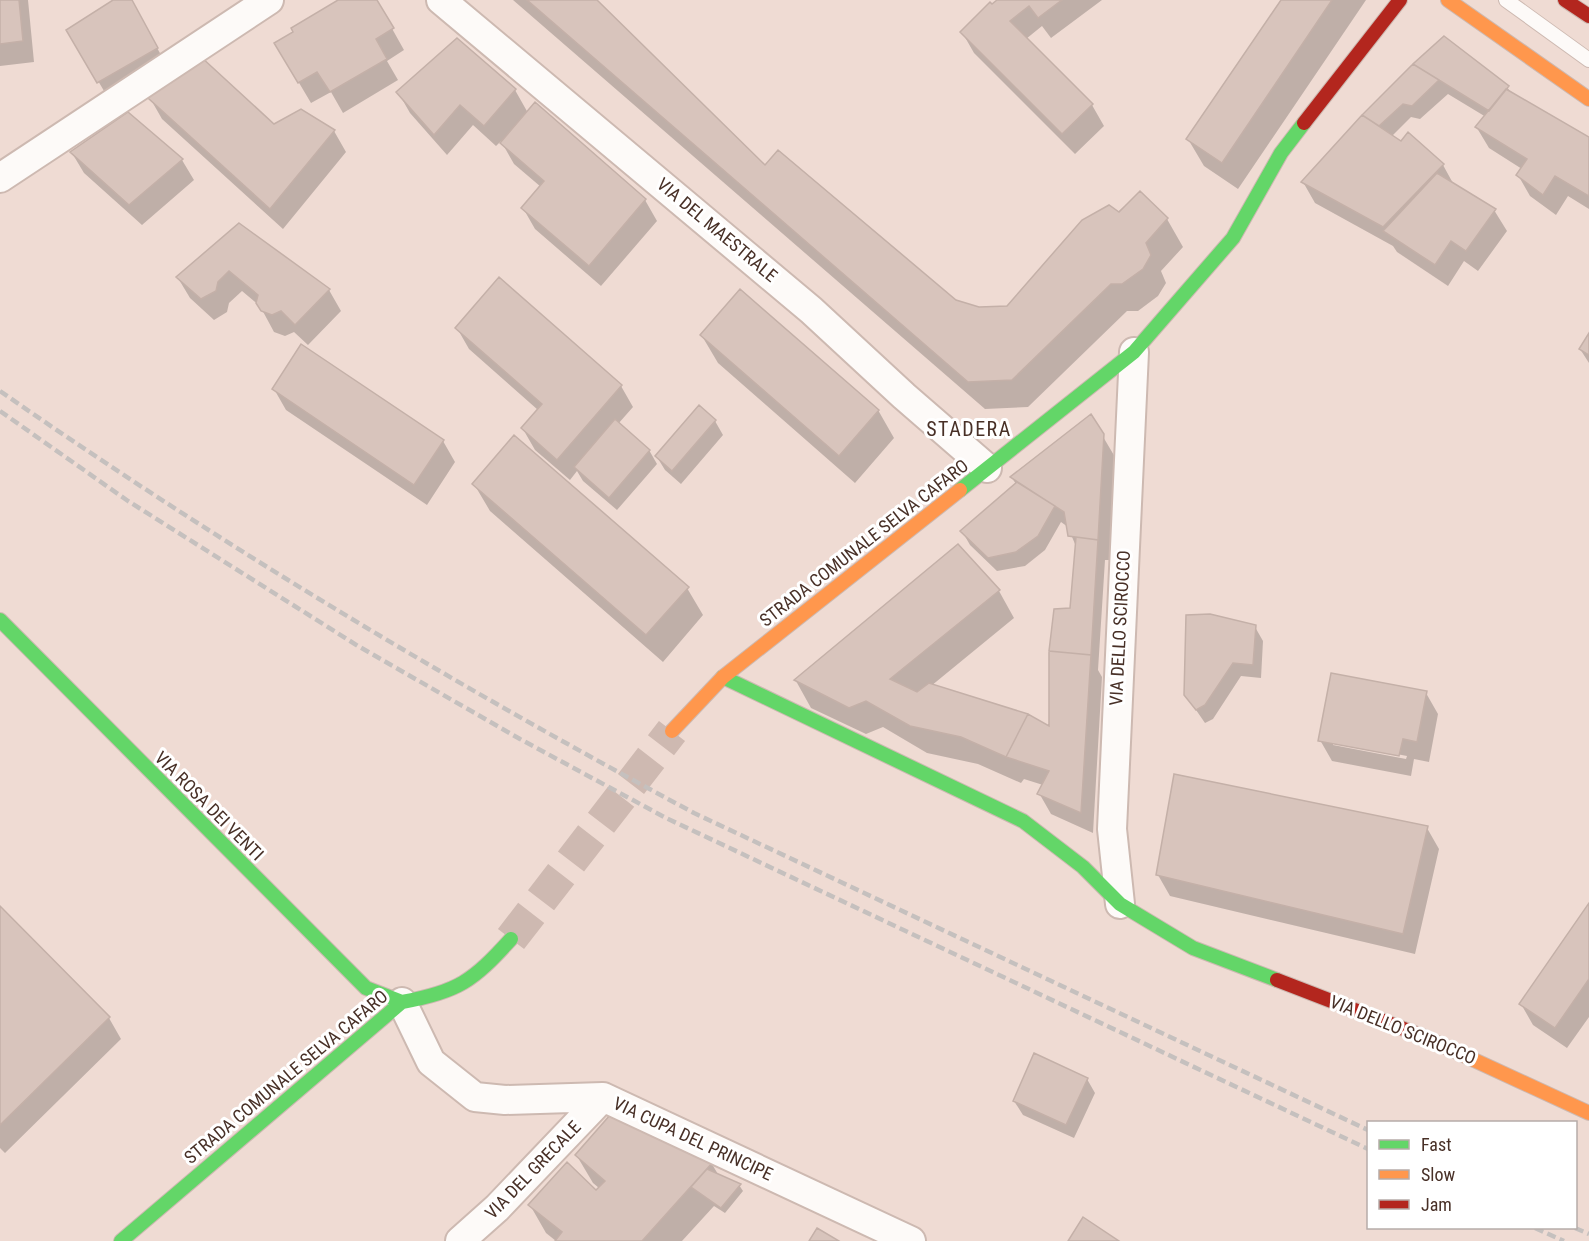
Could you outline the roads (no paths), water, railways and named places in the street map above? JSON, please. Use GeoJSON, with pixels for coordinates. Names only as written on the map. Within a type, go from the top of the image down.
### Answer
{"type":"FeatureCollection","features":[{"type":"Feature","properties":{"kind":"street"},"geometry":{"type":"LineString","coordinates":[[0,178],[268,0]]}},
{"type":"Feature","properties":{"kind":"street","name":"VIA DEL MAESTRALE"},"geometry":{"type":"LineString","coordinates":[[441,0],[811,310],[903,396],[987,468]]}},
{"type":"Feature","properties":{"kind":"street","name":"STRADA COMUNALE SELVA CAFARO"},"geometry":{"type":"LineString","coordinates":[[672,731],[723,677],[1134,352],[1233,238],[1281,153],[1400,0]]}},
{"type":"Feature","properties":{"kind":"street"},"geometry":{"type":"LineString","coordinates":[[1448,0],[1589,99]]}},
{"type":"Feature","properties":{"kind":"street"},"geometry":{"type":"LineString","coordinates":[[1565,0],[1589,16]]}},
{"type":"Feature","properties":{"kind":"street","name":"VIA DELLO SCIROCCO"},"geometry":{"type":"LineString","coordinates":[[1119,904],[1112,829],[1134,352]]}},
{"type":"Feature","properties":{"kind":"street","name":"VIA ROSA DEI VENTI"},"geometry":{"type":"LineString","coordinates":[[0,620],[366,988],[402,1002]]}},
{"type":"Feature","properties":{"kind":"street","name":"VIA DELLO SCIROCCO"},"geometry":{"type":"LineString","coordinates":[[723,677],[1023,821],[1083,867],[1119,904],[1193,948],[1443,1044],[1589,1113]]}},
{"type":"Feature","properties":{"kind":"street","name":"STRADA COMUNALE SELVA CAFARO"},"geometry":{"type":"LineString","coordinates":[[121,1241],[402,1002],[446,995],[478,977],[511,939]]}},
{"type":"Feature","properties":{"kind":"street","name":"VIA CUPA DEL PRINCIPE"},"geometry":{"type":"LineString","coordinates":[[402,1002],[431,1062],[475,1097],[505,1100],[603,1097],[912,1241]]}},
{"type":"Feature","properties":{"kind":"street","name":"VIA DEL GRECALE"},"geometry":{"type":"LineString","coordinates":[[460,1241],[497,1208],[603,1097]]}},
{"type":"Feature","properties":{"kind":"lane"},"geometry":{"type":"LineString","coordinates":[[1506,0],[1589,60]]}},
{"type":"Feature","properties":{"kind":"tunnel"},"geometry":{"type":"LineString","coordinates":[[511,939],[672,731]]}},
{"type":"Feature","properties":{"kind":"railway"},"geometry":{"type":"LineString","coordinates":[[0,391],[169,505],[341,612],[515,715],[694,813],[1367,1130]]}},
{"type":"Feature","properties":{"kind":"railway"},"geometry":{"type":"LineString","coordinates":[[0,411],[128,501],[358,646],[520,739],[666,818],[1367,1149]]}},
{"type":"Feature","properties":{"kind":"railway"},"geometry":{"type":"LineString","coordinates":[[1537,1229],[1564,1241]]}},
{"type":"Feature","properties":{"kind":"railway"},"geometry":{"type":"LineString","coordinates":[[1577,1229],[1589,1234]]}},
{"type":"Feature","properties":{"kind":"district","name":"STADERA"},"geometry":{"type":"Point","coordinates":[969,429]}}]}
